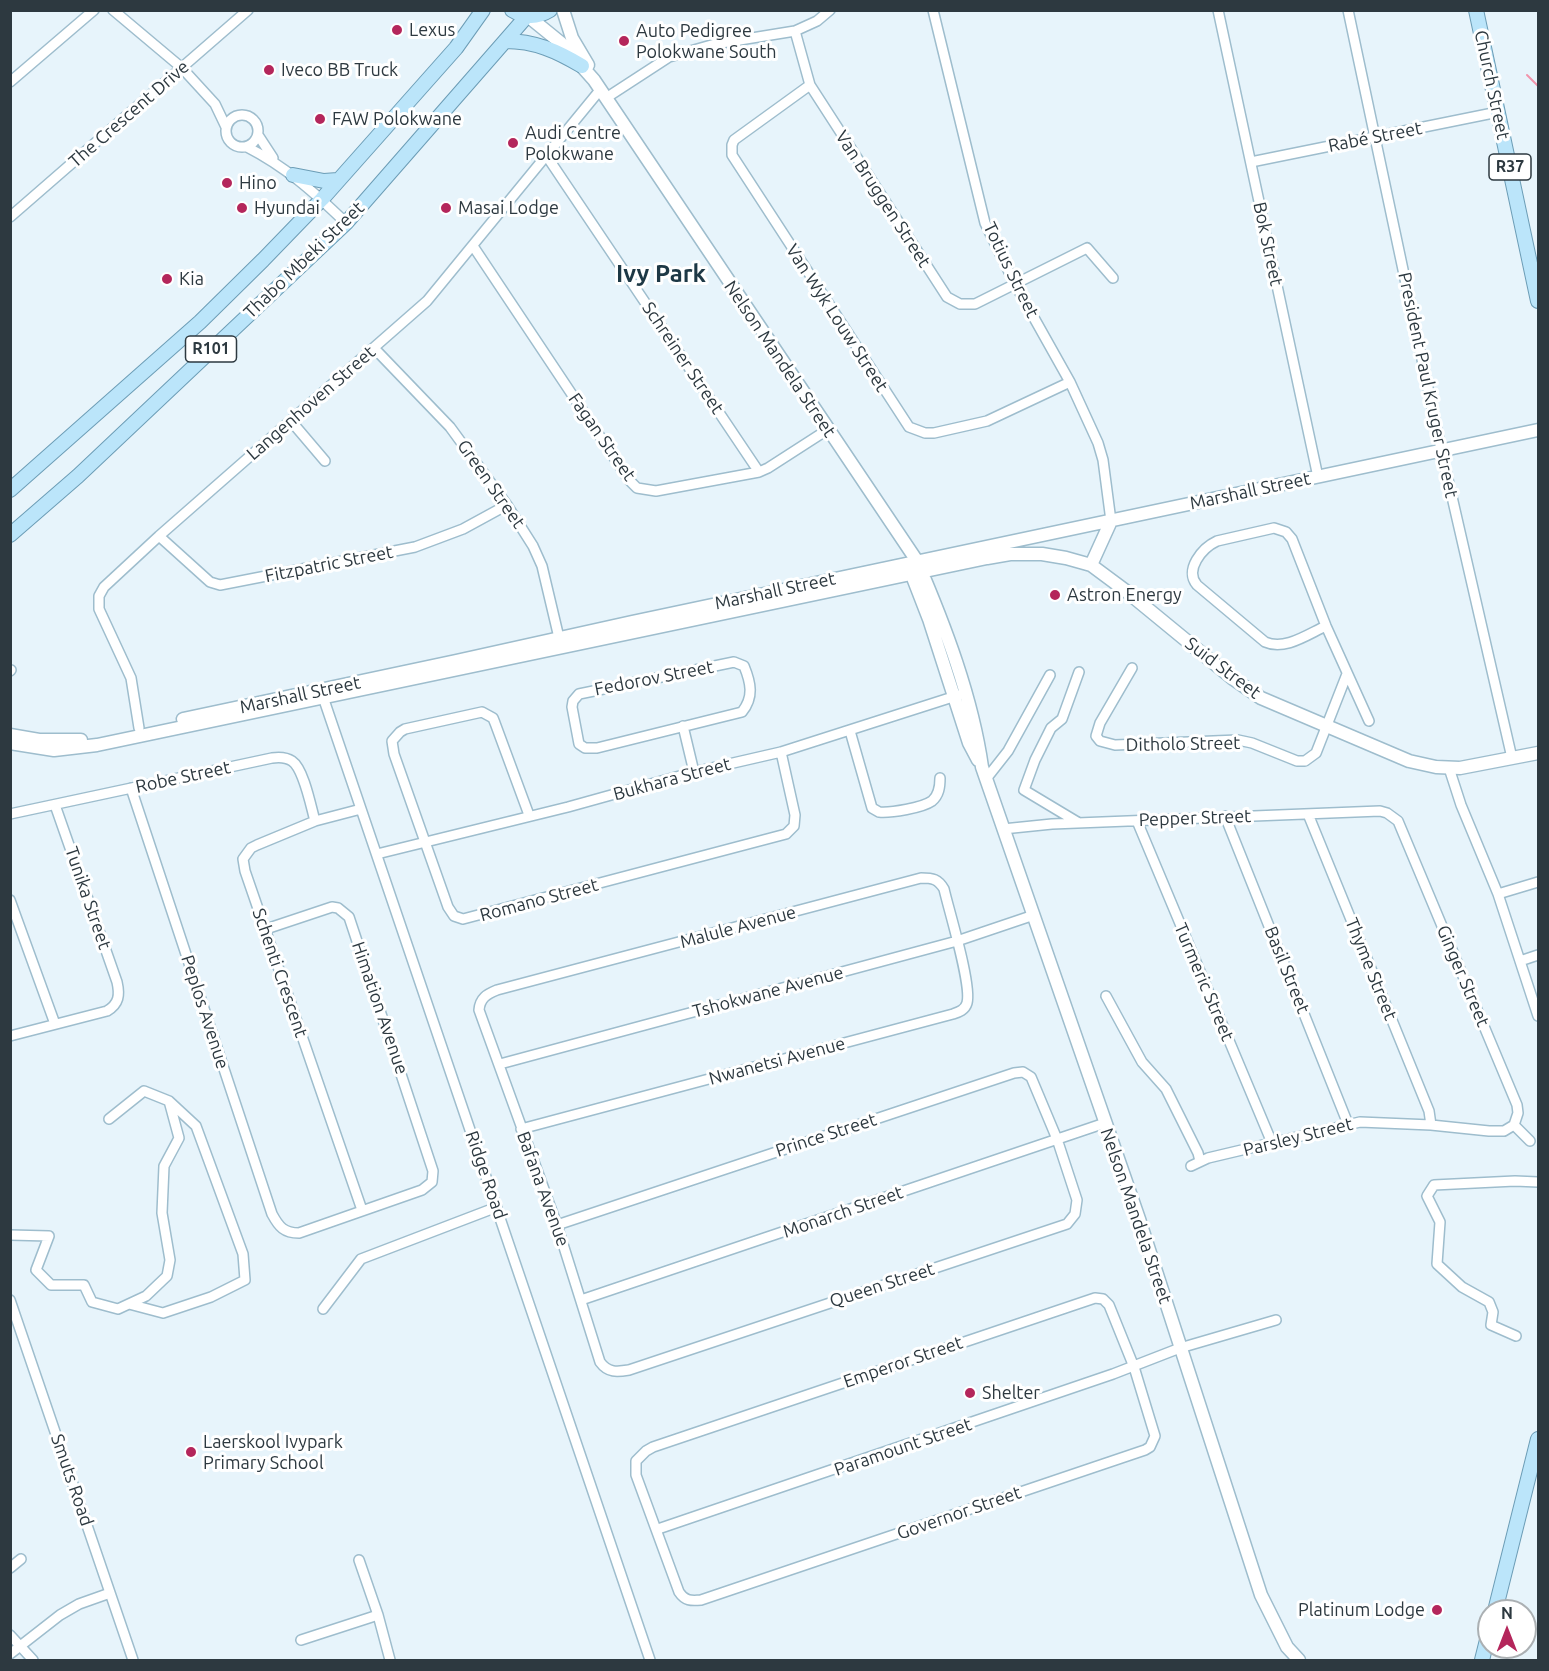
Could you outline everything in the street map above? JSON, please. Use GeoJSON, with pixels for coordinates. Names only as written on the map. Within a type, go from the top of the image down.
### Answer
{"type":"FeatureCollection","features":[{"type":"Feature","properties":{"kind":"main road"},"geometry":{"type":"LineString","coordinates":[[512,10],[528,17],[550,10]]}},
{"type":"Feature","properties":{"kind":"main road","name":"Church Street"},"geometry":{"type":"LineString","coordinates":[[1476,10],[1539,300]]}},
{"type":"Feature","properties":{"kind":"main road","name":"Thabo Mbeki Street"},"geometry":{"type":"LineString","coordinates":[[10,490],[200,321],[322,199],[456,48],[479,14]]}},
{"type":"Feature","properties":{"kind":"main road","name":"Thabo Mbeki Street"},"geometry":{"type":"LineString","coordinates":[[10,535],[78,476],[346,223],[528,17]]}},
{"type":"Feature","properties":{"kind":"main road"},"geometry":{"type":"LineString","coordinates":[[505,41],[519,41],[548,48],[582,66]]}},
{"type":"Feature","properties":{"kind":"main road"},"geometry":{"type":"LineString","coordinates":[[293,175],[324,182],[338,180]]}},
{"type":"Feature","properties":{"kind":"main road"},"geometry":{"type":"LineString","coordinates":[[1498,1599],[1539,1439]]}},
{"type":"Feature","properties":{"kind":"street"},"geometry":{"type":"LineString","coordinates":[[10,82],[94,10]]}},
{"type":"Feature","properties":{"kind":"street"},"geometry":{"type":"LineString","coordinates":[[113,10],[182,68],[216,104],[237,116],[248,116],[254,119],[258,135],[247,147]]}},
{"type":"Feature","properties":{"kind":"street","name":"The Crescent Drive"},"geometry":{"type":"LineString","coordinates":[[10,218],[248,10]]}},
{"type":"Feature","properties":{"kind":"street","name":"Nelson Mandela Street"},"geometry":{"type":"LineString","coordinates":[[563,10],[570,32],[600,89]]}},
{"type":"Feature","properties":{"kind":"street","name":"Langenhoven Street"},"geometry":{"type":"LineString","coordinates":[[140,728],[131,678],[99,609],[99,596],[104,587],[427,301],[600,89],[669,57],[715,44],[795,31],[817,21],[830,10]]}},
{"type":"Feature","properties":{"kind":"street","name":"Totius Street"},"geometry":{"type":"LineString","coordinates":[[933,10],[985,223],[1015,284],[1070,382],[1098,443],[1103,460],[1111,521]]}},
{"type":"Feature","properties":{"kind":"street","name":"Bok Street"},"geometry":{"type":"LineString","coordinates":[[1218,10],[1318,477]]}},
{"type":"Feature","properties":{"kind":"street","name":"President Paul Kruger Street"},"geometry":{"type":"LineString","coordinates":[[1348,10],[1442,449],[1512,758]]}},
{"type":"Feature","properties":{"kind":"street","name":"Nelson Mandela Street"},"geometry":{"type":"LineString","coordinates":[[528,17],[561,43],[600,89],[907,548],[944,647],[959,695],[979,741],[984,773],[1139,1219],[1261,1595],[1287,1647],[1299,1660]]}},
{"type":"Feature","properties":{"kind":"street","name":"Van Bruggen Street"},"geometry":{"type":"LineString","coordinates":[[795,31],[810,86],[947,297],[960,304],[975,304],[1086,248],[1113,278]]}},
{"type":"Feature","properties":{"kind":"street","name":"Van Wyk Louw Street"},"geometry":{"type":"LineString","coordinates":[[810,86],[734,140],[732,155],[909,427],[925,433],[934,433],[987,421],[1070,382]]}},
{"type":"Feature","properties":{"kind":"street"},"geometry":{"type":"LineString","coordinates":[[216,104],[226,127],[226,136],[232,144],[247,147],[274,160],[322,199],[346,223]]}},
{"type":"Feature","properties":{"kind":"street","name":"Rabé Street"},"geometry":{"type":"LineString","coordinates":[[1251,162],[1498,112]]}},
{"type":"Feature","properties":{"kind":"street"},"geometry":{"type":"LineString","coordinates":[[226,127],[230,120],[237,116]]}},
{"type":"Feature","properties":{"kind":"street"},"geometry":{"type":"LineString","coordinates":[[258,135],[274,160]]}},
{"type":"Feature","properties":{"kind":"street","name":"Schreiner Street"},"geometry":{"type":"LineString","coordinates":[[546,155],[759,472]]}},
{"type":"Feature","properties":{"kind":"street","name":"Fagan Street"},"geometry":{"type":"LineString","coordinates":[[473,246],[629,480],[637,488],[656,491],[759,472],[827,430]]}},
{"type":"Feature","properties":{"kind":"street","name":"Green Street"},"geometry":{"type":"LineString","coordinates":[[374,348],[450,427],[507,505],[533,546],[542,566],[560,643]]}},
{"type":"Feature","properties":{"kind":"street"},"geometry":{"type":"LineString","coordinates":[[291,421],[325,461]]}},
{"type":"Feature","properties":{"kind":"street","name":"Marshall Street"},"geometry":{"type":"LineString","coordinates":[[10,743],[54,750],[75,749],[915,568],[1111,521],[1539,430]]}},
{"type":"Feature","properties":{"kind":"street","name":"Fitzpatric Street"},"geometry":{"type":"LineString","coordinates":[[159,536],[210,582],[220,585],[415,547],[464,529],[507,505]]}},
{"type":"Feature","properties":{"kind":"street"},"geometry":{"type":"LineString","coordinates":[[1090,565],[1111,521]]}},
{"type":"Feature","properties":{"kind":"street"},"geometry":{"type":"LineString","coordinates":[[1326,626],[1283,645],[1272,645],[1265,642],[1193,581],[1193,568],[1213,542],[1274,528],[1280,528],[1286,532],[1292,539],[1326,626],[1369,721]]}},
{"type":"Feature","properties":{"kind":"street","name":"Suid Street"},"geometry":{"type":"LineString","coordinates":[[915,568],[1010,554],[1042,554],[1090,565],[1126,591],[1232,678],[1261,698],[1409,761],[1449,768],[1539,753]]}},
{"type":"Feature","properties":{"kind":"street","name":"Fedorov Street"},"geometry":{"type":"LineString","coordinates":[[734,662],[744,666],[751,696],[742,712],[683,726],[590,749],[579,744],[573,701],[579,694],[734,662]]}},
{"type":"Feature","properties":{"kind":"street","name":"Ditholo Street"},"geometry":{"type":"LineString","coordinates":[[1132,668],[1100,723],[1096,736],[1106,744],[1238,740],[1252,743],[1297,761],[1305,761],[1316,753],[1327,726]]}},
{"type":"Feature","properties":{"kind":"street"},"geometry":{"type":"LineString","coordinates":[[1079,672],[1062,719],[1051,728],[1035,760],[1024,790],[1079,823]]}},
{"type":"Feature","properties":{"kind":"street"},"geometry":{"type":"LineString","coordinates":[[1327,726],[1347,674]]}},
{"type":"Feature","properties":{"kind":"street"},"geometry":{"type":"LineString","coordinates":[[984,773],[1008,751],[1050,675]]}},
{"type":"Feature","properties":{"kind":"street","name":"Marshall Street"},"geometry":{"type":"LineString","coordinates":[[10,735],[39,740],[91,739],[322,694]]}},
{"type":"Feature","properties":{"kind":"street","name":"Ridge Road"},"geometry":{"type":"LineString","coordinates":[[322,694],[650,1660]]}},
{"type":"Feature","properties":{"kind":"street","name":"Bukhara Street"},"geometry":{"type":"LineString","coordinates":[[377,854],[568,807],[694,772],[781,752],[959,695]]}},
{"type":"Feature","properties":{"kind":"street","name":"Romano Street"},"geometry":{"type":"LineString","coordinates":[[529,815],[493,718],[482,712],[405,729],[392,741],[392,747],[425,843],[451,912],[463,919],[786,834],[794,826],[795,815],[781,752]]}},
{"type":"Feature","properties":{"kind":"street"},"geometry":{"type":"LineString","coordinates":[[683,726],[694,772]]}},
{"type":"Feature","properties":{"kind":"street"},"geometry":{"type":"LineString","coordinates":[[850,731],[872,808],[879,812],[920,806],[932,801],[939,788],[940,778]]}},
{"type":"Feature","properties":{"kind":"street","name":"Robe Street"},"geometry":{"type":"LineString","coordinates":[[10,814],[283,757],[292,761],[300,771],[315,821]]}},
{"type":"Feature","properties":{"kind":"street"},"geometry":{"type":"LineString","coordinates":[[1449,768],[1461,805],[1498,894],[1539,1016]]}},
{"type":"Feature","properties":{"kind":"street","name":"Peplos Avenue"},"geometry":{"type":"LineString","coordinates":[[131,788],[272,1214],[278,1225],[286,1232],[299,1233],[362,1210]]}},
{"type":"Feature","properties":{"kind":"street","name":"Tunika Street"},"geometry":{"type":"LineString","coordinates":[[55,805],[119,991],[116,1005],[106,1011],[55,1024]]}},
{"type":"Feature","properties":{"kind":"street","name":"Schenti Crescent"},"geometry":{"type":"LineString","coordinates":[[361,809],[315,821],[251,848],[243,859],[245,871],[362,1210]]}},
{"type":"Feature","properties":{"kind":"street","name":"Pepper Street"},"geometry":{"type":"LineString","coordinates":[[1003,829],[1052,824],[1225,816],[1387,813]]}},
{"type":"Feature","properties":{"kind":"street","name":"Ginger Street"},"geometry":{"type":"LineString","coordinates":[[1387,813],[1398,821],[1517,1105],[1518,1113],[1514,1125]]}},
{"type":"Feature","properties":{"kind":"street","name":"Thyme Street"},"geometry":{"type":"LineString","coordinates":[[1308,814],[1429,1110],[1431,1125]]}},
{"type":"Feature","properties":{"kind":"street","name":"Basil Street"},"geometry":{"type":"LineString","coordinates":[[1225,816],[1348,1124]]}},
{"type":"Feature","properties":{"kind":"street","name":"Turmeric Street"},"geometry":{"type":"LineString","coordinates":[[1137,821],[1272,1143]]}},
{"type":"Feature","properties":{"kind":"street","name":"Malule Avenue"},"geometry":{"type":"LineString","coordinates":[[480,1003],[484,997],[498,990],[921,878],[931,878],[940,882],[944,889],[957,941]]}},
{"type":"Feature","properties":{"kind":"street"},"geometry":{"type":"LineString","coordinates":[[1498,894],[1539,882]]}},
{"type":"Feature","properties":{"kind":"street"},"geometry":{"type":"LineString","coordinates":[[10,900],[55,1024],[10,1036]]}},
{"type":"Feature","properties":{"kind":"street","name":"Himation Avenue"},"geometry":{"type":"LineString","coordinates":[[266,929],[332,908],[338,908],[349,917],[430,1160],[433,1177],[422,1190],[362,1210]]}},
{"type":"Feature","properties":{"kind":"street","name":"Tshokwane Avenue"},"geometry":{"type":"LineString","coordinates":[[500,1064],[957,941],[1034,915]]}},
{"type":"Feature","properties":{"kind":"street","name":"Nwanetsi Avenue"},"geometry":{"type":"LineString","coordinates":[[521,1129],[963,1010],[967,1006],[968,990],[957,941]]}},
{"type":"Feature","properties":{"kind":"street"},"geometry":{"type":"LineString","coordinates":[[1520,961],[1539,955]]}},
{"type":"Feature","properties":{"kind":"street","name":"Parsley Street"},"geometry":{"type":"LineString","coordinates":[[1106,996],[1142,1062],[1166,1089],[1198,1153],[1195,1164],[1348,1124],[1369,1121],[1489,1131],[1504,1131],[1514,1125]]}},
{"type":"Feature","properties":{"kind":"street","name":"Bafana Avenue"},"geometry":{"type":"LineString","coordinates":[[480,1003],[481,1015],[557,1225],[600,1362],[610,1371]]}},
{"type":"Feature","properties":{"kind":"street","name":"Prince Street"},"geometry":{"type":"LineString","coordinates":[[557,1225],[1014,1073],[1023,1072],[1031,1077],[1057,1139]]}},
{"type":"Feature","properties":{"kind":"street"},"geometry":{"type":"LineString","coordinates":[[109,1119],[144,1091],[169,1101],[196,1126],[243,1254],[245,1280],[211,1297],[163,1313],[129,1304]]}},
{"type":"Feature","properties":{"kind":"street"},"geometry":{"type":"LineString","coordinates":[[10,1235],[49,1236],[36,1270],[51,1285],[84,1285],[92,1302],[118,1309],[146,1296],[167,1276],[170,1260],[162,1213],[164,1166],[178,1138],[169,1101]]}},
{"type":"Feature","properties":{"kind":"street","name":"Monarch Street"},"geometry":{"type":"LineString","coordinates":[[581,1300],[1105,1124]]}},
{"type":"Feature","properties":{"kind":"street"},"geometry":{"type":"LineString","coordinates":[[1514,1125],[1530,1141]]}},
{"type":"Feature","properties":{"kind":"street","name":"Queen Street"},"geometry":{"type":"LineString","coordinates":[[610,1371],[629,1370],[1067,1224],[1075,1214],[1077,1200],[1057,1139]]}},
{"type":"Feature","properties":{"kind":"street"},"geometry":{"type":"LineString","coordinates":[[1516,1336],[1491,1325],[1493,1312],[1489,1302],[1462,1287],[1437,1264],[1440,1222],[1427,1196],[1434,1185],[1539,1182]]}},
{"type":"Feature","properties":{"kind":"street"},"geometry":{"type":"LineString","coordinates":[[323,1309],[361,1259],[497,1207]]}},
{"type":"Feature","properties":{"kind":"street","name":"Emperor Street"},"geometry":{"type":"LineString","coordinates":[[658,1529],[636,1474],[636,1461],[653,1447],[1095,1298],[1104,1299],[1109,1305],[1134,1367]]}},
{"type":"Feature","properties":{"kind":"street","name":"Smuts Road"},"geometry":{"type":"LineString","coordinates":[[10,1300],[133,1660]]}},
{"type":"Feature","properties":{"kind":"street","name":"Paramount Street"},"geometry":{"type":"LineString","coordinates":[[658,1529],[1134,1367],[1180,1348],[1275,1320]]}},
{"type":"Feature","properties":{"kind":"street","name":"Governor Street"},"geometry":{"type":"LineString","coordinates":[[658,1529],[679,1592],[688,1600],[701,1600],[1145,1450],[1150,1447],[1155,1436],[1134,1367]]}},
{"type":"Feature","properties":{"kind":"street"},"geometry":{"type":"LineString","coordinates":[[10,1568],[21,1559]]}},
{"type":"Feature","properties":{"kind":"street"},"geometry":{"type":"LineString","coordinates":[[359,1560],[378,1615],[390,1660]]}},
{"type":"Feature","properties":{"kind":"street"},"geometry":{"type":"LineString","coordinates":[[10,1654],[69,1610],[110,1593]]}},
{"type":"Feature","properties":{"kind":"street"},"geometry":{"type":"LineString","coordinates":[[301,1640],[378,1615]]}},
{"type":"Feature","properties":{"kind":"street"},"geometry":{"type":"LineString","coordinates":[[10,1635],[33,1660]]}},
{"type":"Feature","properties":{"kind":"waterway"},"geometry":{"type":"LineString","coordinates":[[1527,75],[1538,86]]}},
{"type":"Feature","properties":{"kind":"place","name":"Lexus"},"geometry":{"type":"Point","coordinates":[397,30]}},
{"type":"Feature","properties":{"kind":"place","name":"Auto Pedigree Polokwane South"},"geometry":{"type":"Point","coordinates":[624,41]}},
{"type":"Feature","properties":{"kind":"place","name":"Iveco BB Truck"},"geometry":{"type":"Point","coordinates":[269,70]}},
{"type":"Feature","properties":{"kind":"place","name":"FAW Polokwane"},"geometry":{"type":"Point","coordinates":[320,119]}},
{"type":"Feature","properties":{"kind":"place","name":"Audi Centre Polokwane"},"geometry":{"type":"Point","coordinates":[513,143]}},
{"type":"Feature","properties":{"kind":"place","name":"Hino"},"geometry":{"type":"Point","coordinates":[227,183]}},
{"type":"Feature","properties":{"kind":"place","name":"Hyundai"},"geometry":{"type":"Point","coordinates":[242,208]}},
{"type":"Feature","properties":{"kind":"place","name":"Masai Lodge"},"geometry":{"type":"Point","coordinates":[446,208]}},
{"type":"Feature","properties":{"kind":"place","name":"Kia"},"geometry":{"type":"Point","coordinates":[167,279]}},
{"type":"Feature","properties":{"kind":"place","name":"Astron Energy"},"geometry":{"type":"Point","coordinates":[1055,595]}},
{"type":"Feature","properties":{"kind":"place","name":"Shelter"},"geometry":{"type":"Point","coordinates":[970,1393]}},
{"type":"Feature","properties":{"kind":"place","name":"Laerskool Ivypark Primary School"},"geometry":{"type":"Point","coordinates":[191,1452]}},
{"type":"Feature","properties":{"kind":"place","name":"Platinum Lodge"},"geometry":{"type":"Point","coordinates":[1437,1610]}},
{"type":"Feature","properties":{"kind":"district","name":"Ivy Park"},"geometry":{"type":"Point","coordinates":[661,274]}}]}
